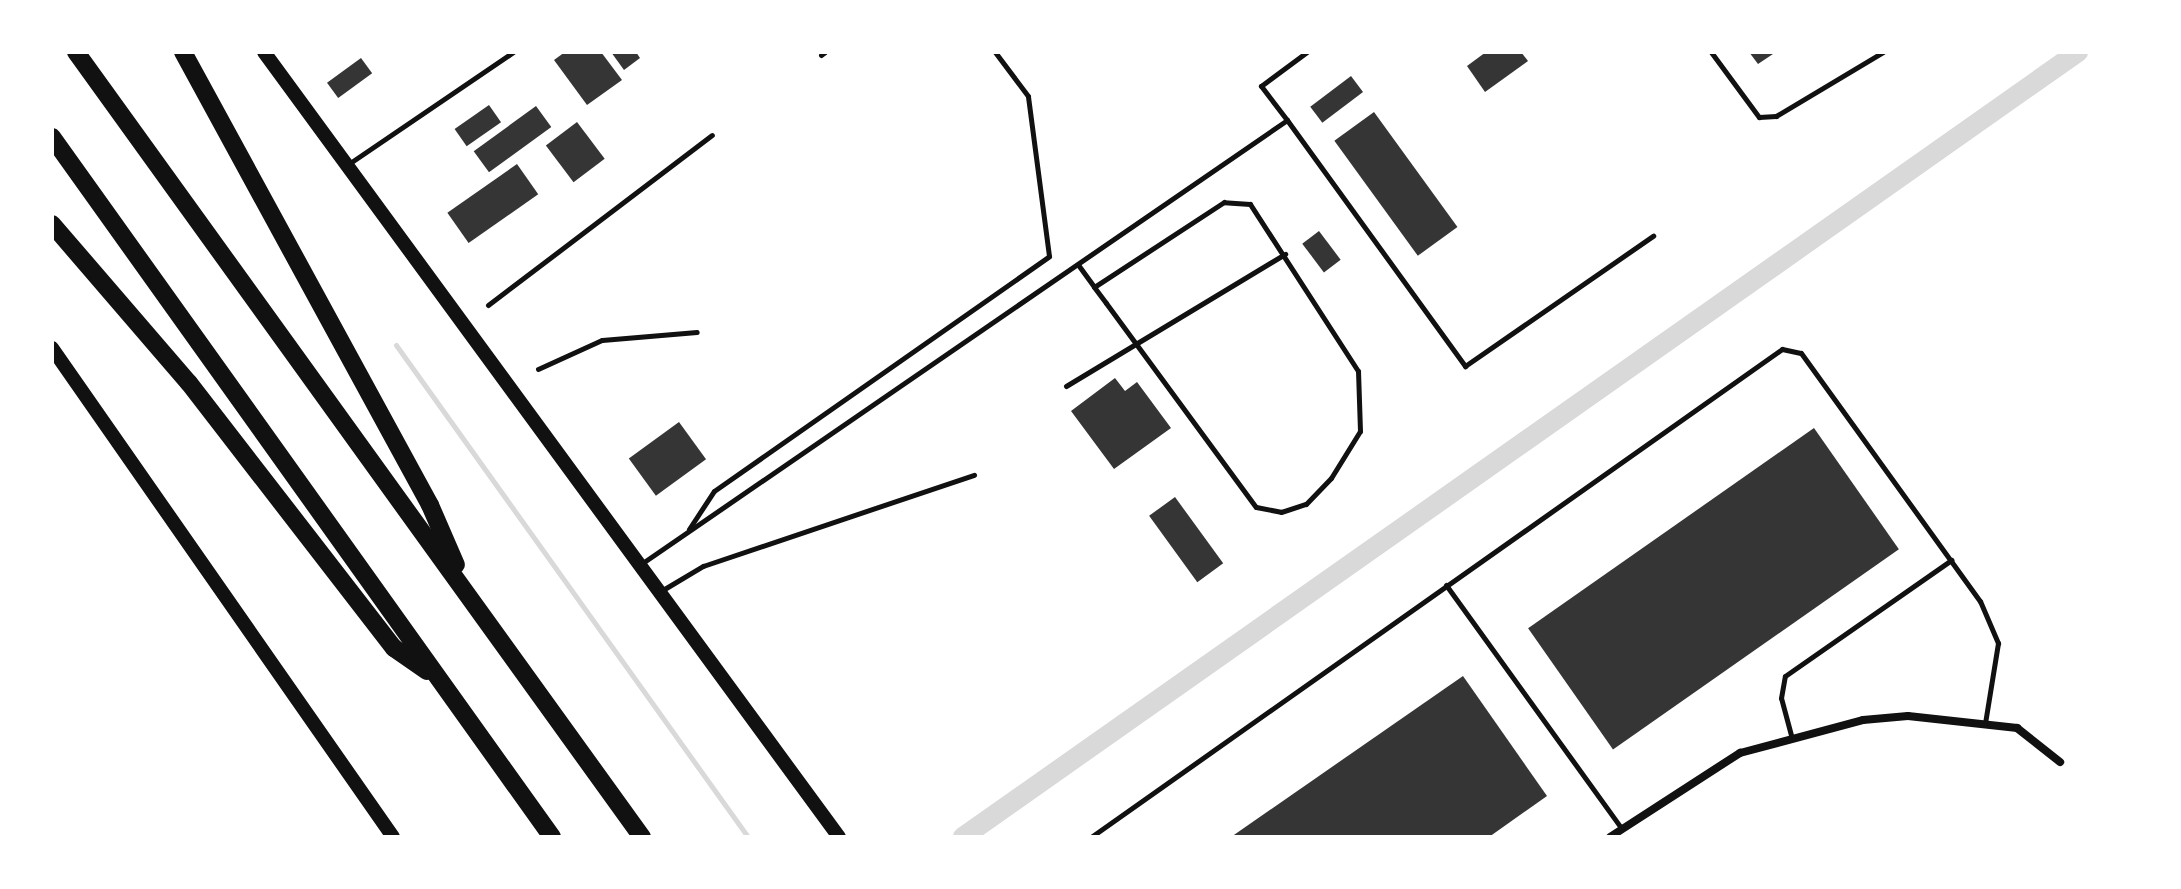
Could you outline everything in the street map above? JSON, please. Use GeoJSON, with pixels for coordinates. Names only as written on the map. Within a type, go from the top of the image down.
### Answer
{"type":"FeatureCollection","features":[{"type":"Feature","properties":{"kind":"highway"},"geometry":{"type":"LineString","coordinates":[[76,52],[642,837]]}},
{"type":"Feature","properties":{"kind":"highway"},"geometry":{"type":"LineString","coordinates":[[183,52],[430,505],[469,597]]}},
{"type":"Feature","properties":{"kind":"highway"},"geometry":{"type":"LineString","coordinates":[[52,137],[552,837]]}},
{"type":"Feature","properties":{"kind":"highway"},"geometry":{"type":"LineString","coordinates":[[52,224],[189,383],[394,648],[439,680]]}},
{"type":"Feature","properties":{"kind":"main road"},"geometry":{"type":"LineString","coordinates":[[264,52],[839,837]]}},
{"type":"Feature","properties":{"kind":"main road"},"geometry":{"type":"LineString","coordinates":[[52,348],[393,837]]}},
{"type":"Feature","properties":{"kind":"street"},"geometry":{"type":"LineString","coordinates":[[1610,837],[1695,777],[1791,735],[1908,716],[1985,723],[2017,728],[2060,762]]}},
{"type":"Feature","properties":{"kind":"lane"},"geometry":{"type":"LineString","coordinates":[[347,166],[513,52]]}},
{"type":"Feature","properties":{"kind":"lane"},"geometry":{"type":"LineString","coordinates":[[687,533],[714,491],[1049,256],[1028,96],[995,52]]}},
{"type":"Feature","properties":{"kind":"lane"},"geometry":{"type":"LineString","coordinates":[[1307,52],[1261,86],[1465,366],[1653,236]]}},
{"type":"Feature","properties":{"kind":"lane"},"geometry":{"type":"LineString","coordinates":[[1711,52],[1759,117],[1776,116],[1883,52]]}},
{"type":"Feature","properties":{"kind":"lane"},"geometry":{"type":"LineString","coordinates":[[640,565],[1079,266],[1287,120]]}},
{"type":"Feature","properties":{"kind":"lane"},"geometry":{"type":"LineString","coordinates":[[488,305],[712,135]]}},
{"type":"Feature","properties":{"kind":"lane"},"geometry":{"type":"LineString","coordinates":[[1079,266],[1094,287],[1132,339],[1256,507],[1281,512],[1306,504],[1360,431],[1362,388],[1285,254],[1250,204],[1224,202],[1094,287]]}},
{"type":"Feature","properties":{"kind":"lane"},"geometry":{"type":"LineString","coordinates":[[1066,386],[1132,339],[1285,254]]}},
{"type":"Feature","properties":{"kind":"lane"},"geometry":{"type":"LineString","coordinates":[[538,369],[602,340],[697,332]]}},
{"type":"Feature","properties":{"kind":"lane"},"geometry":{"type":"LineString","coordinates":[[1091,837],[1782,349],[1801,353],[1951,560],[1998,643],[1985,723]]}},
{"type":"Feature","properties":{"kind":"lane"},"geometry":{"type":"LineString","coordinates":[[660,592],[703,566],[974,475]]}},
{"type":"Feature","properties":{"kind":"lane"},"geometry":{"type":"LineString","coordinates":[[1791,735],[1781,698],[1785,676],[1951,560]]}},
{"type":"Feature","properties":{"kind":"lane"},"geometry":{"type":"LineString","coordinates":[[1446,585],[1622,829]]}},
{"type":"Feature","properties":{"kind":"building"},"geometry":{"type":"Polygon","coordinates":[[[565,52],[601,52],[622,80],[587,105],[554,60],[565,52]]]}},
{"type":"Feature","properties":{"kind":"building"},"geometry":{"type":"Polygon","coordinates":[[[611,52],[636,52],[640,58],[624,70],[611,52]]]}},
{"type":"Feature","properties":{"kind":"building"},"geometry":{"type":"Polygon","coordinates":[[[1486,52],[1521,52],[1528,61],[1485,92],[1467,66],[1486,52]]]}},
{"type":"Feature","properties":{"kind":"building"},"geometry":{"type":"Polygon","coordinates":[[[1749,52],[1776,52],[1758,64],[1749,52]]]}},
{"type":"Feature","properties":{"kind":"building"},"geometry":{"type":"Polygon","coordinates":[[[361,58],[372,73],[338,98],[327,83],[361,58]]]}},
{"type":"Feature","properties":{"kind":"building"},"geometry":{"type":"Polygon","coordinates":[[[1351,76],[1363,92],[1322,123],[1310,107],[1351,76]]]}},
{"type":"Feature","properties":{"kind":"building"},"geometry":{"type":"Polygon","coordinates":[[[489,105],[501,122],[467,146],[455,129],[489,105]]]}},
{"type":"Feature","properties":{"kind":"building"},"geometry":{"type":"Polygon","coordinates":[[[536,106],[551,127],[489,172],[474,151],[536,106]]]}},
{"type":"Feature","properties":{"kind":"building"},"geometry":{"type":"Polygon","coordinates":[[[1374,112],[1457,227],[1418,256],[1334,141],[1374,112]]]}},
{"type":"Feature","properties":{"kind":"building"},"geometry":{"type":"Polygon","coordinates":[[[577,122],[605,159],[574,182],[546,145],[577,122]]]}},
{"type":"Feature","properties":{"kind":"building"},"geometry":{"type":"Polygon","coordinates":[[[517,164],[538,194],[469,243],[447,213],[517,164]]]}},
{"type":"Feature","properties":{"kind":"building"},"geometry":{"type":"Polygon","coordinates":[[[1319,231],[1341,260],[1324,272],[1302,244],[1319,231]]]}},
{"type":"Feature","properties":{"kind":"building"},"geometry":{"type":"Polygon","coordinates":[[[1115,378],[1125,391],[1137,382],[1171,428],[1114,469],[1071,411],[1115,378]]]}},
{"type":"Feature","properties":{"kind":"building"},"geometry":{"type":"Polygon","coordinates":[[[679,422],[706,459],[656,496],[629,458],[679,422]]]}},
{"type":"Feature","properties":{"kind":"building"},"geometry":{"type":"Polygon","coordinates":[[[1814,428],[1899,549],[1613,749],[1528,628],[1814,428]]]}},
{"type":"Feature","properties":{"kind":"building"},"geometry":{"type":"Polygon","coordinates":[[[1175,497],[1223,563],[1197,582],[1149,516],[1175,497]]]}},
{"type":"Feature","properties":{"kind":"building"},"geometry":{"type":"Polygon","coordinates":[[[1463,676],[1547,796],[1489,837],[1231,837],[1463,676]]]}},
{"type":"Feature","properties":{"kind":"waterway"},"geometry":{"type":"LineString","coordinates":[[963,837],[2078,52]]}},
{"type":"Feature","properties":{"kind":"waterway"},"geometry":{"type":"LineString","coordinates":[[396,345],[748,837]]}}]}
